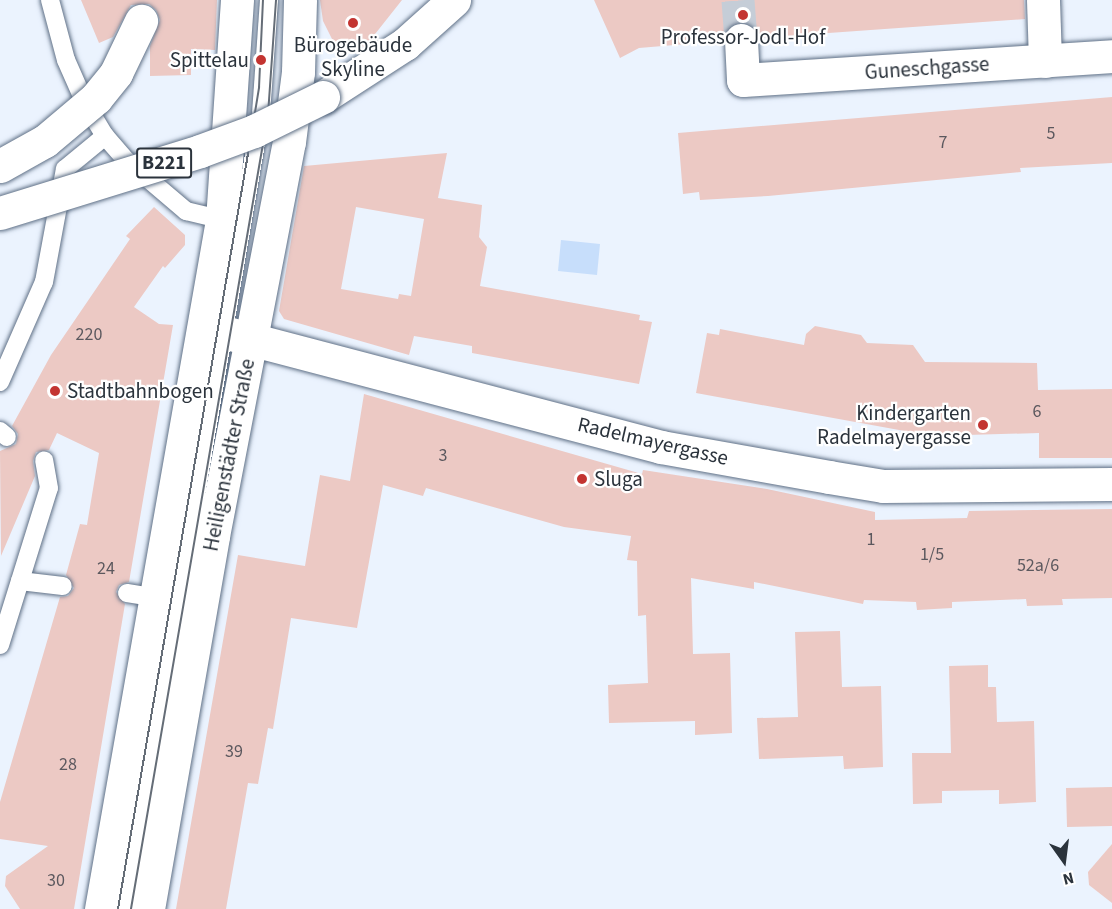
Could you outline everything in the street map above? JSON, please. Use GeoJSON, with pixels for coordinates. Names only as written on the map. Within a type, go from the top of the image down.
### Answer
{"type":"FeatureCollection","features":[{"type":"Feature","properties":{"kind":"main road","name":"Heiligenstädter Straße"},"geometry":{"type":"LineString","coordinates":[[101,909],[165,600],[227,333],[246,224],[237,0]]}},
{"type":"Feature","properties":{"kind":"main road","name":"Heiligenstädter Straße"},"geometry":{"type":"LineString","coordinates":[[148,909],[165,600],[177,485],[227,333],[246,224],[296,95],[300,0]]}},
{"type":"Feature","properties":{"kind":"main road","name":"B221"},"geometry":{"type":"LineString","coordinates":[[0,213],[200,151],[254,131],[323,97],[405,44],[454,0]]}},
{"type":"Feature","properties":{"kind":"main road"},"geometry":{"type":"LineString","coordinates":[[1043,0],[1045,61]]}},
{"type":"Feature","properties":{"kind":"main road"},"geometry":{"type":"LineString","coordinates":[[0,166],[45,141],[96,98],[116,73],[145,10]]}},
{"type":"Feature","properties":{"kind":"main road","name":"Guneschgasse"},"geometry":{"type":"LineString","coordinates":[[741,40],[743,80],[1112,56]]}},
{"type":"Feature","properties":{"kind":"main road","name":"Radelmayergasse"},"geometry":{"type":"LineString","coordinates":[[227,333],[662,447],[883,486],[1112,484]]}},
{"type":"Feature","properties":{"kind":"lane"},"geometry":{"type":"LineString","coordinates":[[50,0],[66,60],[105,136],[134,167],[186,212],[246,224],[265,81],[269,0]]}},
{"type":"Feature","properties":{"kind":"lane"},"geometry":{"type":"LineString","coordinates":[[0,382],[44,282],[65,169],[105,136]]}},
{"type":"Feature","properties":{"kind":"lane"},"geometry":{"type":"LineString","coordinates":[[0,645],[49,488],[44,460]]}},
{"type":"Feature","properties":{"kind":"lane"},"geometry":{"type":"LineString","coordinates":[[20,581],[63,586]]}},
{"type":"Feature","properties":{"kind":"lane"},"geometry":{"type":"LineString","coordinates":[[125,909],[165,600]]}},
{"type":"Feature","properties":{"kind":"shaded area"},"geometry":{"type":"Polygon","coordinates":[[[561,240],[600,244],[597,275],[558,271],[561,240]]]}},
{"type":"Feature","properties":{"kind":"building"},"geometry":{"type":"Polygon","coordinates":[[[81,0],[217,0],[215,50],[191,49],[191,75],[150,76],[150,46],[160,20],[156,10],[149,4],[131,5],[113,37],[99,43],[81,0]]]}},
{"type":"Feature","properties":{"kind":"building","name":"Bürogebäude Skyline"},"geometry":{"type":"Polygon","coordinates":[[[320,0],[402,0],[364,48],[361,45],[357,48],[338,47],[334,43],[323,21],[320,0]]]}},
{"type":"Feature","properties":{"kind":"building","name":"Professor-Jodl-Hof"},"geometry":{"type":"Polygon","coordinates":[[[594,0],[1024,0],[1025,19],[760,38],[750,24],[739,21],[725,31],[722,41],[639,48],[620,58],[594,0]]]}},
{"type":"Feature","properties":{"kind":"building"},"geometry":{"type":"Polygon","coordinates":[[[1112,97],[1112,163],[1020,168],[1021,172],[768,196],[700,200],[699,192],[683,194],[678,133],[1112,97]]]}},
{"type":"Feature","properties":{"kind":"building"},"geometry":{"type":"Polygon","coordinates":[[[447,153],[438,198],[482,205],[479,237],[487,247],[480,286],[640,315],[639,320],[652,322],[639,384],[472,353],[472,346],[414,336],[409,355],[284,319],[279,311],[304,166],[447,153]],[[356,207],[341,289],[398,299],[399,294],[411,296],[424,219],[356,207]]]}},
{"type":"Feature","properties":{"kind":"building"},"geometry":{"type":"Polygon","coordinates":[[[154,207],[185,235],[185,245],[165,268],[163,266],[134,307],[159,324],[173,325],[129,582],[119,585],[116,592],[125,604],[74,909],[20,909],[5,886],[6,876],[48,846],[0,839],[0,802],[60,597],[68,596],[74,588],[66,575],[80,524],[87,525],[99,453],[57,433],[49,450],[36,452],[33,461],[35,476],[1,556],[0,451],[16,444],[18,434],[12,426],[51,355],[130,239],[126,236],[154,207]]]}},
{"type":"Feature","properties":{"kind":"building"},"geometry":{"type":"Polygon","coordinates":[[[815,326],[861,335],[867,343],[913,345],[925,362],[1037,363],[1038,390],[1112,389],[1112,458],[1039,458],[1039,433],[932,436],[696,393],[707,333],[719,335],[720,329],[804,345],[806,334],[815,326]]]}},
{"type":"Feature","properties":{"kind":"building"},"geometry":{"type":"Polygon","coordinates":[[[364,394],[642,474],[643,470],[767,489],[875,512],[875,520],[967,518],[969,511],[1112,509],[1112,598],[1062,599],[1063,605],[1027,606],[1026,599],[952,602],[952,608],[917,610],[916,602],[864,600],[863,604],[754,582],[754,589],[691,578],[693,654],[730,653],[732,733],[695,735],[695,721],[609,723],[608,685],[648,683],[646,615],[638,616],[637,561],[627,560],[631,536],[564,527],[426,488],[423,496],[383,485],[357,628],[291,618],[273,729],[268,728],[258,784],[248,783],[226,909],[176,909],[238,555],[305,566],[320,475],[350,481],[364,394]]]}},
{"type":"Feature","properties":{"kind":"building"},"geometry":{"type":"Polygon","coordinates":[[[840,631],[842,687],[881,686],[883,767],[844,769],[843,756],[759,759],[757,718],[798,717],[795,632],[840,631]]]}},
{"type":"Feature","properties":{"kind":"building"},"geometry":{"type":"Polygon","coordinates":[[[988,665],[988,687],[996,687],[997,722],[1034,721],[1036,802],[999,804],[999,790],[942,791],[942,803],[913,804],[912,753],[951,753],[949,666],[988,665]]]}},
{"type":"Feature","properties":{"kind":"building"},"geometry":{"type":"Polygon","coordinates":[[[1112,787],[1112,826],[1067,827],[1066,788],[1112,787]]]}},
{"type":"Feature","properties":{"kind":"building"},"geometry":{"type":"Polygon","coordinates":[[[1112,844],[1112,903],[1089,885],[1088,872],[1112,844]]]}},
{"type":"Feature","properties":{"kind":"tunnel"},"geometry":{"type":"LineString","coordinates":[[738,0],[741,40]]}},
{"type":"Feature","properties":{"kind":"tram line"},"geometry":{"type":"LineString","coordinates":[[118,909],[259,88],[263,0]]}},
{"type":"Feature","properties":{"kind":"tram line"},"geometry":{"type":"LineString","coordinates":[[131,909],[268,115],[276,0]]}},
{"type":"Feature","properties":{"kind":"place","name":"Professor-Jodl-Hof"},"geometry":{"type":"Point","coordinates":[743,15]}},
{"type":"Feature","properties":{"kind":"place","name":"Bürogebäude Skyline"},"geometry":{"type":"Point","coordinates":[353,23]}},
{"type":"Feature","properties":{"kind":"place","name":"Spittelau"},"geometry":{"type":"Point","coordinates":[261,60]}},
{"type":"Feature","properties":{"kind":"place","name":"Stadtbahnbogen"},"geometry":{"type":"Point","coordinates":[55,391]}},
{"type":"Feature","properties":{"kind":"place","name":"Kindergarten Radelmayergasse"},"geometry":{"type":"Point","coordinates":[983,425]}},
{"type":"Feature","properties":{"kind":"place","name":"Sluga"},"geometry":{"type":"Point","coordinates":[582,479]}}]}
